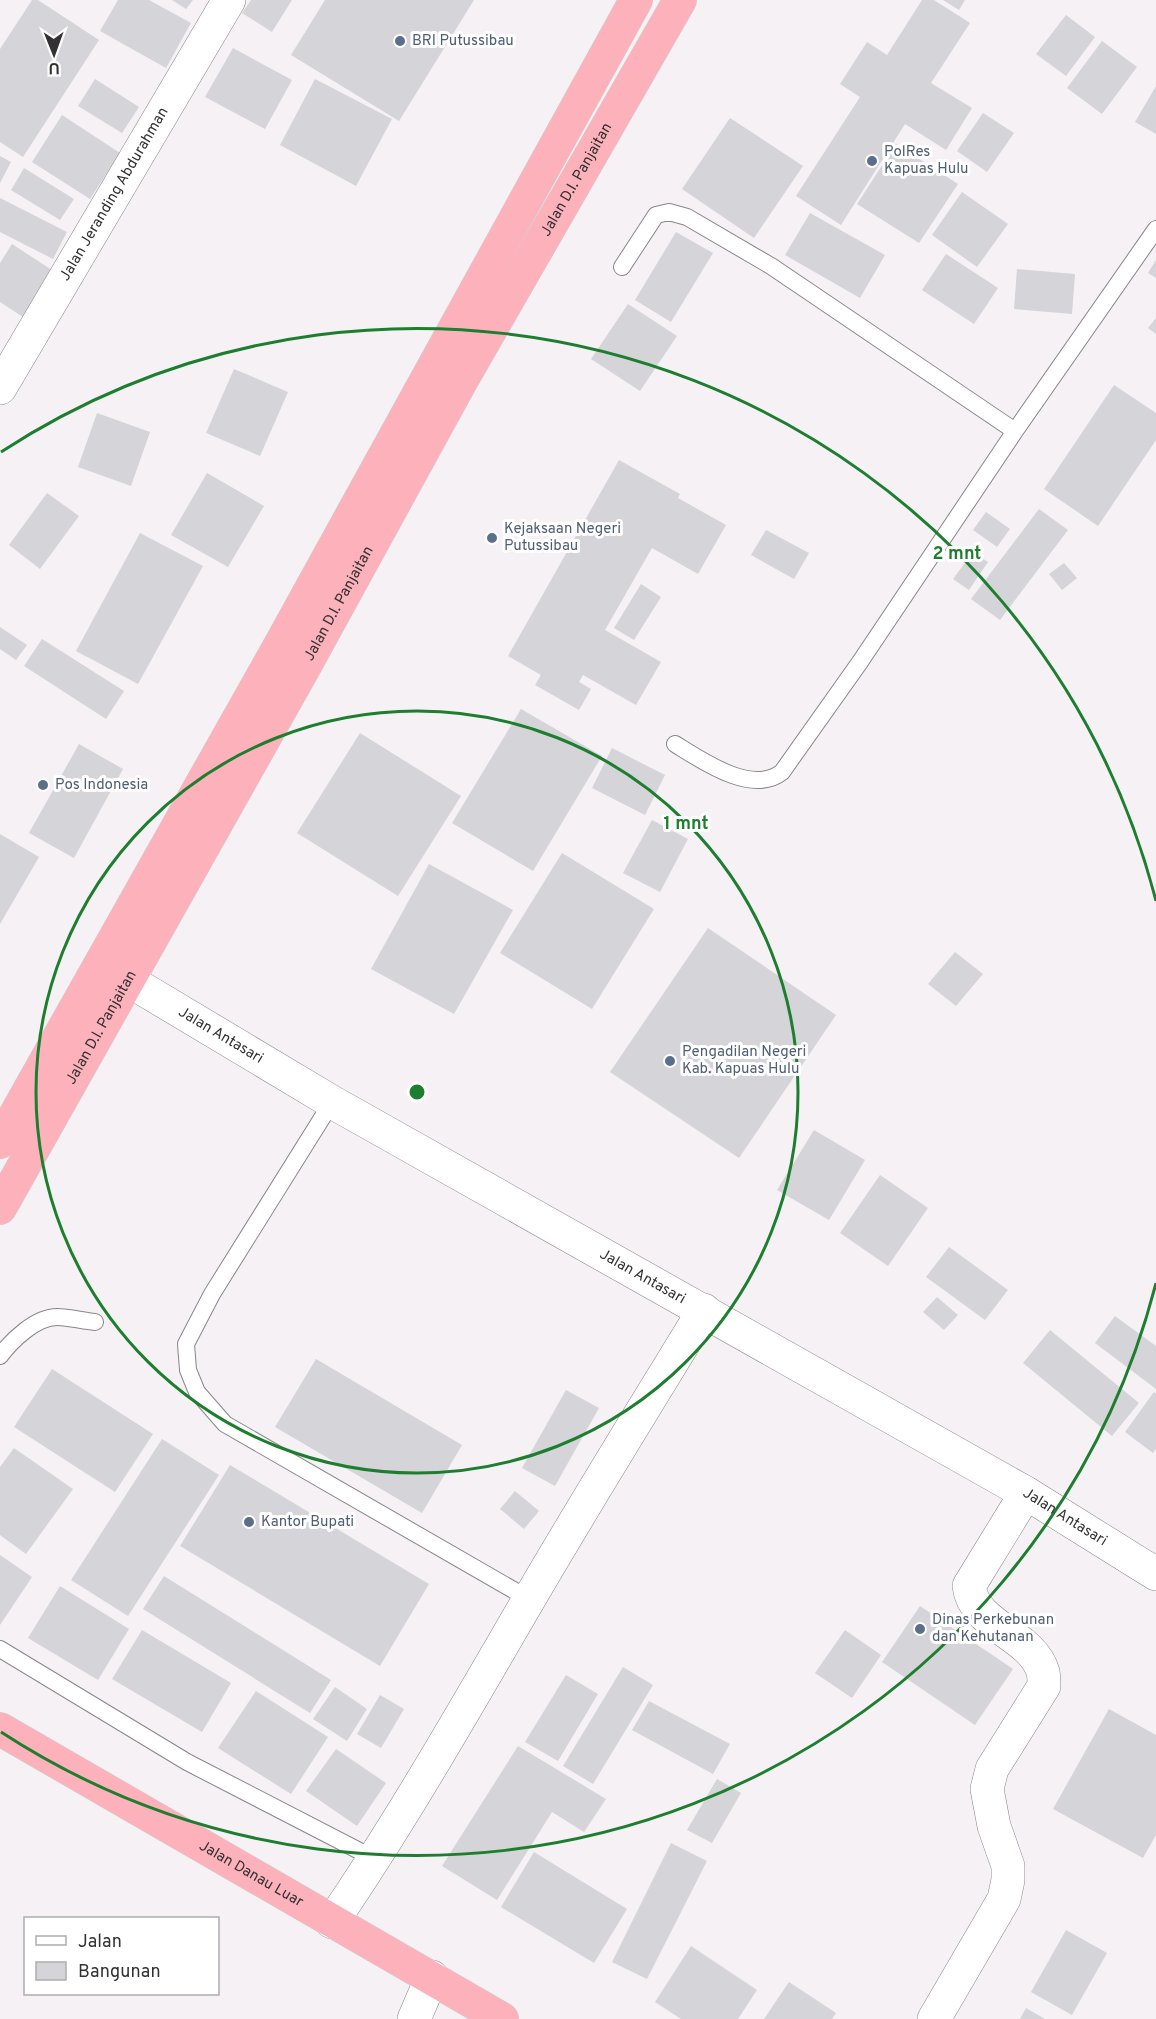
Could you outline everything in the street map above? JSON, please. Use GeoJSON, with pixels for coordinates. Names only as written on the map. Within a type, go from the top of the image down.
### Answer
{"type":"FeatureCollection","features":[{"type":"Feature","properties":{"kind":"highway","name":"Jalan D.I. Panjaitan"},"geometry":{"type":"LineString","coordinates":[[0,1208],[128,980],[292,656],[636,0]]}},
{"type":"Feature","properties":{"kind":"highway","name":"Jalan D.I. Panjaitan"},"geometry":{"type":"LineString","coordinates":[[0,1142],[292,656],[460,382],[680,0]]}},
{"type":"Feature","properties":{"kind":"highway","name":"Jalan Danau Luar"},"geometry":{"type":"LineString","coordinates":[[0,1729],[502,2019]]}},
{"type":"Feature","properties":{"kind":"street","name":"Jalan Jeranding Abdurahman"},"geometry":{"type":"LineString","coordinates":[[0,388],[229,0]]}},
{"type":"Feature","properties":{"kind":"street","name":"Jalan Antasari"},"geometry":{"type":"LineString","coordinates":[[128,980],[332,1102],[1026,1493],[1156,1574]]}},
{"type":"Feature","properties":{"kind":"street"},"geometry":{"type":"LineString","coordinates":[[332,1922],[375,1859],[704,1310]]}},
{"type":"Feature","properties":{"kind":"street"},"geometry":{"type":"LineString","coordinates":[[934,2019],[1004,1899],[1008,1866],[994,1826],[987,1789],[992,1769],[1044,1686],[1042,1671],[1031,1653],[982,1612],[970,1597],[969,1586],[1026,1493]]}},
{"type":"Feature","properties":{"kind":"street"},"geometry":{"type":"LineString","coordinates":[[414,2019],[432,1977]]}},
{"type":"Feature","properties":{"kind":"lane"},"geometry":{"type":"LineString","coordinates":[[622,267],[656,215],[669,212],[679,214],[771,266],[1015,431]]}},
{"type":"Feature","properties":{"kind":"lane"},"geometry":{"type":"LineString","coordinates":[[675,744],[705,762],[741,778],[765,780],[782,772],[860,662],[1015,431],[1156,229]]}},
{"type":"Feature","properties":{"kind":"lane"},"geometry":{"type":"LineString","coordinates":[[332,1102],[212,1294],[186,1344],[188,1370],[197,1392],[225,1424],[529,1599]]}},
{"type":"Feature","properties":{"kind":"lane"},"geometry":{"type":"LineString","coordinates":[[0,1356],[26,1330],[40,1322],[56,1317],[95,1322]]}},
{"type":"Feature","properties":{"kind":"lane"},"geometry":{"type":"LineString","coordinates":[[0,1648],[187,1762],[375,1859]]}},
{"type":"Feature","properties":{"kind":"building"},"geometry":{"type":"Polygon","coordinates":[[[32,0],[38,0],[99,40],[23,157],[0,142],[0,49],[32,0]]]}},
{"type":"Feature","properties":{"kind":"building"},"geometry":{"type":"Polygon","coordinates":[[[118,0],[149,0],[191,23],[166,68],[100,31],[118,0]]]}},
{"type":"Feature","properties":{"kind":"building"},"geometry":{"type":"Polygon","coordinates":[[[172,0],[193,0],[186,9],[172,0]]]}},
{"type":"Feature","properties":{"kind":"building"},"geometry":{"type":"Polygon","coordinates":[[[251,0],[292,0],[272,32],[242,13],[251,0]]]}},
{"type":"Feature","properties":{"kind":"building"},"geometry":{"type":"Polygon","coordinates":[[[325,0],[474,0],[399,121],[291,55],[325,0]]]}},
{"type":"Feature","properties":{"kind":"building"},"geometry":{"type":"Polygon","coordinates":[[[922,0],[934,0],[970,23],[931,83],[972,108],[946,150],[905,124],[841,225],[796,196],[860,97],[840,84],[867,42],[887,55],[922,0]]]}},
{"type":"Feature","properties":{"kind":"building"},"geometry":{"type":"Polygon","coordinates":[[[943,0],[965,0],[959,10],[943,0]]]}},
{"type":"Feature","properties":{"kind":"building"},"geometry":{"type":"Polygon","coordinates":[[[1066,15],[1095,37],[1066,76],[1036,54],[1066,15]]]}},
{"type":"Feature","properties":{"kind":"building"},"geometry":{"type":"Polygon","coordinates":[[[1102,41],[1137,67],[1102,114],[1067,88],[1102,41]]]}},
{"type":"Feature","properties":{"kind":"building"},"geometry":{"type":"Polygon","coordinates":[[[233,48],[292,80],[265,129],[205,97],[233,48]]]}},
{"type":"Feature","properties":{"kind":"building"},"geometry":{"type":"Polygon","coordinates":[[[95,79],[139,107],[122,133],[78,106],[95,79]]]}},
{"type":"Feature","properties":{"kind":"building"},"geometry":{"type":"Polygon","coordinates":[[[315,79],[392,119],[356,186],[280,145],[315,79]]]}},
{"type":"Feature","properties":{"kind":"building"},"geometry":{"type":"Polygon","coordinates":[[[1156,86],[1156,134],[1135,122],[1156,86]]]}},
{"type":"Feature","properties":{"kind":"building"},"geometry":{"type":"Polygon","coordinates":[[[983,113],[1014,133],[987,172],[957,151],[983,113]]]}},
{"type":"Feature","properties":{"kind":"building"},"geometry":{"type":"Polygon","coordinates":[[[62,115],[120,153],[90,199],[32,162],[62,115]]]}},
{"type":"Feature","properties":{"kind":"building"},"geometry":{"type":"Polygon","coordinates":[[[730,118],[803,166],[754,238],[682,189],[730,118]]]}},
{"type":"Feature","properties":{"kind":"building"},"geometry":{"type":"Polygon","coordinates":[[[896,144],[958,184],[919,243],[857,204],[896,144]]]}},
{"type":"Feature","properties":{"kind":"building"},"geometry":{"type":"Polygon","coordinates":[[[0,156],[11,162],[0,183],[0,156]]]}},
{"type":"Feature","properties":{"kind":"building"},"geometry":{"type":"Polygon","coordinates":[[[24,168],[74,199],[60,220],[11,190],[24,168]]]}},
{"type":"Feature","properties":{"kind":"building"},"geometry":{"type":"Polygon","coordinates":[[[962,192],[1008,224],[977,267],[932,235],[962,192]]]}},
{"type":"Feature","properties":{"kind":"building"},"geometry":{"type":"Polygon","coordinates":[[[0,198],[67,232],[53,259],[0,232],[0,198]]]}},
{"type":"Feature","properties":{"kind":"building"},"geometry":{"type":"Polygon","coordinates":[[[810,213],[885,255],[860,298],[785,255],[810,213]]]}},
{"type":"Feature","properties":{"kind":"building"},"geometry":{"type":"Polygon","coordinates":[[[676,232],[713,253],[671,322],[635,300],[676,232]]]}},
{"type":"Feature","properties":{"kind":"building"},"geometry":{"type":"Polygon","coordinates":[[[12,244],[58,274],[29,321],[0,302],[0,263],[12,244]]]}},
{"type":"Feature","properties":{"kind":"building"},"geometry":{"type":"Polygon","coordinates":[[[946,254],[998,288],[974,324],[922,290],[946,254]]]}},
{"type":"Feature","properties":{"kind":"building"},"geometry":{"type":"Polygon","coordinates":[[[1156,260],[1156,278],[1148,273],[1156,260]]]}},
{"type":"Feature","properties":{"kind":"building"},"geometry":{"type":"Polygon","coordinates":[[[1017,269],[1075,274],[1072,314],[1014,309],[1017,269]]]}},
{"type":"Feature","properties":{"kind":"building"},"geometry":{"type":"Polygon","coordinates":[[[628,304],[677,336],[640,391],[591,359],[628,304]]]}},
{"type":"Feature","properties":{"kind":"building"},"geometry":{"type":"Polygon","coordinates":[[[1156,318],[1156,334],[1148,328],[1156,318]]]}},
{"type":"Feature","properties":{"kind":"building"},"geometry":{"type":"Polygon","coordinates":[[[234,369],[288,392],[260,456],[206,433],[234,369]]]}},
{"type":"Feature","properties":{"kind":"building"},"geometry":{"type":"Polygon","coordinates":[[[1114,385],[1156,413],[1156,440],[1098,526],[1044,489],[1114,385]]]}},
{"type":"Feature","properties":{"kind":"building"},"geometry":{"type":"Polygon","coordinates":[[[97,413],[150,432],[131,486],[78,467],[97,413]]]}},
{"type":"Feature","properties":{"kind":"building"},"geometry":{"type":"Polygon","coordinates":[[[619,460],[680,494],[678,498],[726,525],[698,574],[652,548],[605,630],[661,662],[636,705],[583,675],[579,682],[591,689],[579,710],[535,685],[541,675],[508,656],[619,460]]]}},
{"type":"Feature","properties":{"kind":"building"},"geometry":{"type":"Polygon","coordinates":[[[207,473],[264,506],[228,567],[171,535],[207,473]]]}},
{"type":"Feature","properties":{"kind":"building"},"geometry":{"type":"Polygon","coordinates":[[[47,493],[79,516],[40,569],[9,545],[47,493]]]}},
{"type":"Feature","properties":{"kind":"building"},"geometry":{"type":"Polygon","coordinates":[[[1039,509],[1068,530],[1000,620],[971,599],[1039,509]]]}},
{"type":"Feature","properties":{"kind":"building"},"geometry":{"type":"Polygon","coordinates":[[[986,512],[1010,529],[997,547],[973,530],[986,512]]]}},
{"type":"Feature","properties":{"kind":"building"},"geometry":{"type":"Polygon","coordinates":[[[766,530],[809,553],[794,579],[751,555],[766,530]]]}},
{"type":"Feature","properties":{"kind":"building"},"geometry":{"type":"Polygon","coordinates":[[[140,533],[203,566],[138,684],[76,651],[140,533]]]}},
{"type":"Feature","properties":{"kind":"building"},"geometry":{"type":"Polygon","coordinates":[[[973,552],[988,562],[969,590],[953,579],[973,552]]]}},
{"type":"Feature","properties":{"kind":"building"},"geometry":{"type":"Polygon","coordinates":[[[1064,563],[1077,578],[1062,590],[1049,574],[1064,563]]]}},
{"type":"Feature","properties":{"kind":"building"},"geometry":{"type":"Polygon","coordinates":[[[641,584],[661,597],[634,640],[614,628],[641,584]]]}},
{"type":"Feature","properties":{"kind":"building"},"geometry":{"type":"Polygon","coordinates":[[[0,627],[27,645],[16,660],[0,649],[0,627]]]}},
{"type":"Feature","properties":{"kind":"building"},"geometry":{"type":"Polygon","coordinates":[[[42,639],[124,691],[106,719],[24,666],[42,639]]]}},
{"type":"Feature","properties":{"kind":"building"},"geometry":{"type":"Polygon","coordinates":[[[521,709],[602,756],[533,871],[452,823],[521,709]]]}},
{"type":"Feature","properties":{"kind":"building"},"geometry":{"type":"Polygon","coordinates":[[[360,733],[461,796],[398,896],[297,833],[360,733]]]}},
{"type":"Feature","properties":{"kind":"building"},"geometry":{"type":"Polygon","coordinates":[[[79,744],[123,769],[74,858],[29,833],[79,744]]]}},
{"type":"Feature","properties":{"kind":"building"},"geometry":{"type":"Polygon","coordinates":[[[612,748],[665,775],[645,815],[592,788],[612,748]]]}},
{"type":"Feature","properties":{"kind":"building"},"geometry":{"type":"Polygon","coordinates":[[[652,820],[688,839],[660,892],[623,873],[652,820]]]}},
{"type":"Feature","properties":{"kind":"building"},"geometry":{"type":"Polygon","coordinates":[[[0,834],[39,857],[0,924],[0,834]]]}},
{"type":"Feature","properties":{"kind":"building"},"geometry":{"type":"Polygon","coordinates":[[[562,853],[654,909],[592,1009],[500,953],[562,853]]]}},
{"type":"Feature","properties":{"kind":"building"},"geometry":{"type":"Polygon","coordinates":[[[429,864],[513,910],[454,1014],[371,969],[429,864]]]}},
{"type":"Feature","properties":{"kind":"building"},"geometry":{"type":"Polygon","coordinates":[[[708,928],[836,1015],[739,1158],[610,1072],[708,928]]]}},
{"type":"Feature","properties":{"kind":"building"},"geometry":{"type":"Polygon","coordinates":[[[955,952],[983,974],[956,1006],[928,984],[955,952]]]}},
{"type":"Feature","properties":{"kind":"building"},"geometry":{"type":"Polygon","coordinates":[[[814,1130],[865,1160],[829,1220],[777,1190],[814,1130]]]}},
{"type":"Feature","properties":{"kind":"building"},"geometry":{"type":"Polygon","coordinates":[[[880,1175],[928,1208],[888,1266],[840,1233],[880,1175]]]}},
{"type":"Feature","properties":{"kind":"building"},"geometry":{"type":"Polygon","coordinates":[[[949,1247],[1008,1290],[985,1320],[926,1277],[949,1247]]]}},
{"type":"Feature","properties":{"kind":"building"},"geometry":{"type":"Polygon","coordinates":[[[937,1297],[958,1315],[944,1330],[923,1312],[937,1297]]]}},
{"type":"Feature","properties":{"kind":"building"},"geometry":{"type":"Polygon","coordinates":[[[1115,1316],[1156,1346],[1156,1389],[1095,1343],[1115,1316]]]}},
{"type":"Feature","properties":{"kind":"building"},"geometry":{"type":"Polygon","coordinates":[[[1050,1330],[1139,1403],[1112,1436],[1023,1363],[1050,1330]]]}},
{"type":"Feature","properties":{"kind":"building"},"geometry":{"type":"Polygon","coordinates":[[[316,1359],[462,1445],[422,1513],[275,1427],[316,1359]]]}},
{"type":"Feature","properties":{"kind":"building"},"geometry":{"type":"Polygon","coordinates":[[[52,1369],[153,1434],[115,1492],[14,1427],[52,1369]]]}},
{"type":"Feature","properties":{"kind":"building"},"geometry":{"type":"Polygon","coordinates":[[[566,1390],[599,1408],[555,1486],[522,1468],[566,1390]]]}},
{"type":"Feature","properties":{"kind":"building"},"geometry":{"type":"Polygon","coordinates":[[[1154,1392],[1156,1394],[1156,1449],[1153,1453],[1125,1432],[1154,1392]]]}},
{"type":"Feature","properties":{"kind":"building"},"geometry":{"type":"Polygon","coordinates":[[[162,1439],[219,1475],[128,1616],[71,1580],[162,1439]]]}},
{"type":"Feature","properties":{"kind":"building"},"geometry":{"type":"Polygon","coordinates":[[[14,1448],[73,1489],[26,1554],[0,1535],[0,1467],[14,1448]]]}},
{"type":"Feature","properties":{"kind":"building"},"geometry":{"type":"Polygon","coordinates":[[[230,1465],[429,1584],[380,1666],[180,1546],[230,1465]]]}},
{"type":"Feature","properties":{"kind":"building"},"geometry":{"type":"Polygon","coordinates":[[[515,1491],[539,1511],[524,1529],[500,1509],[515,1491]]]}},
{"type":"Feature","properties":{"kind":"building"},"geometry":{"type":"Polygon","coordinates":[[[0,1555],[32,1577],[0,1625],[0,1555]]]}},
{"type":"Feature","properties":{"kind":"building"},"geometry":{"type":"Polygon","coordinates":[[[164,1576],[331,1680],[310,1713],[143,1609],[164,1576]]]}},
{"type":"Feature","properties":{"kind":"building"},"geometry":{"type":"Polygon","coordinates":[[[60,1586],[129,1629],[98,1680],[28,1638],[60,1586]]]}},
{"type":"Feature","properties":{"kind":"building"},"geometry":{"type":"Polygon","coordinates":[[[920,1606],[1013,1669],[975,1725],[882,1662],[920,1606]]]}},
{"type":"Feature","properties":{"kind":"building"},"geometry":{"type":"Polygon","coordinates":[[[142,1630],[231,1683],[202,1732],[112,1679],[142,1630]]]}},
{"type":"Feature","properties":{"kind":"building"},"geometry":{"type":"Polygon","coordinates":[[[845,1630],[881,1655],[852,1698],[815,1673],[845,1630]]]}},
{"type":"Feature","properties":{"kind":"building"},"geometry":{"type":"Polygon","coordinates":[[[623,1667],[653,1685],[593,1784],[563,1766],[623,1667]]]}},
{"type":"Feature","properties":{"kind":"building"},"geometry":{"type":"Polygon","coordinates":[[[566,1675],[598,1694],[558,1761],[525,1742],[566,1675]]]}},
{"type":"Feature","properties":{"kind":"building"},"geometry":{"type":"Polygon","coordinates":[[[335,1687],[367,1709],[347,1741],[313,1719],[335,1687]]]}},
{"type":"Feature","properties":{"kind":"building"},"geometry":{"type":"Polygon","coordinates":[[[256,1691],[328,1737],[291,1794],[218,1748],[256,1691]]]}},
{"type":"Feature","properties":{"kind":"building"},"geometry":{"type":"Polygon","coordinates":[[[380,1695],[404,1709],[381,1748],[357,1734],[380,1695]]]}},
{"type":"Feature","properties":{"kind":"building"},"geometry":{"type":"Polygon","coordinates":[[[649,1701],[730,1744],[713,1774],[632,1730],[649,1701]]]}},
{"type":"Feature","properties":{"kind":"building"},"geometry":{"type":"Polygon","coordinates":[[[1109,1709],[1156,1735],[1156,1835],[1143,1858],[1053,1809],[1109,1709]]]}},
{"type":"Feature","properties":{"kind":"building"},"geometry":{"type":"Polygon","coordinates":[[[518,1746],[606,1799],[584,1832],[552,1812],[497,1900],[442,1866],[518,1746]]]}},
{"type":"Feature","properties":{"kind":"building"},"geometry":{"type":"Polygon","coordinates":[[[336,1749],[386,1783],[357,1826],[306,1791],[336,1749]]]}},
{"type":"Feature","properties":{"kind":"building"},"geometry":{"type":"Polygon","coordinates":[[[717,1779],[741,1793],[712,1843],[687,1830],[717,1779]]]}},
{"type":"Feature","properties":{"kind":"building"},"geometry":{"type":"Polygon","coordinates":[[[671,1843],[707,1861],[647,1979],[612,1962],[671,1843]]]}},
{"type":"Feature","properties":{"kind":"building"},"geometry":{"type":"Polygon","coordinates":[[[534,1852],[627,1909],[594,1963],[501,1907],[534,1852]]]}},
{"type":"Feature","properties":{"kind":"building"},"geometry":{"type":"Polygon","coordinates":[[[1066,1930],[1107,1953],[1072,2015],[1031,1992],[1066,1930]]]}},
{"type":"Feature","properties":{"kind":"building"},"geometry":{"type":"Polygon","coordinates":[[[691,1946],[757,1990],[738,2019],[681,2019],[655,2002],[691,1946]]]}},
{"type":"Feature","properties":{"kind":"building"},"geometry":{"type":"Polygon","coordinates":[[[789,1982],[836,2013],[832,2019],[764,2019],[789,1982]]]}},
{"type":"Feature","properties":{"kind":"building"},"geometry":{"type":"Polygon","coordinates":[[[1026,2008],[1045,2019],[1020,2019],[1026,2008]]]}},
{"type":"Feature","properties":{"kind":"place","name":"BRI Putussibau"},"geometry":{"type":"Point","coordinates":[400,41]}},
{"type":"Feature","properties":{"kind":"place","name":"PolRes Kapuas Hulu"},"geometry":{"type":"Point","coordinates":[872,161]}},
{"type":"Feature","properties":{"kind":"place","name":"Kejaksaan Negeri Putussibau"},"geometry":{"type":"Point","coordinates":[492,538]}},
{"type":"Feature","properties":{"kind":"place","name":"Pos Indonesia"},"geometry":{"type":"Point","coordinates":[43,785]}},
{"type":"Feature","properties":{"kind":"place","name":"Pengadilan Negeri Kab. Kapuas Hulu"},"geometry":{"type":"Point","coordinates":[670,1061]}},
{"type":"Feature","properties":{"kind":"place","name":"Kantor Bupati"},"geometry":{"type":"Point","coordinates":[249,1522]}},
{"type":"Feature","properties":{"kind":"place","name":"Dinas Perkebunan dan Kehutanan"},"geometry":{"type":"Point","coordinates":[920,1629]}}]}
